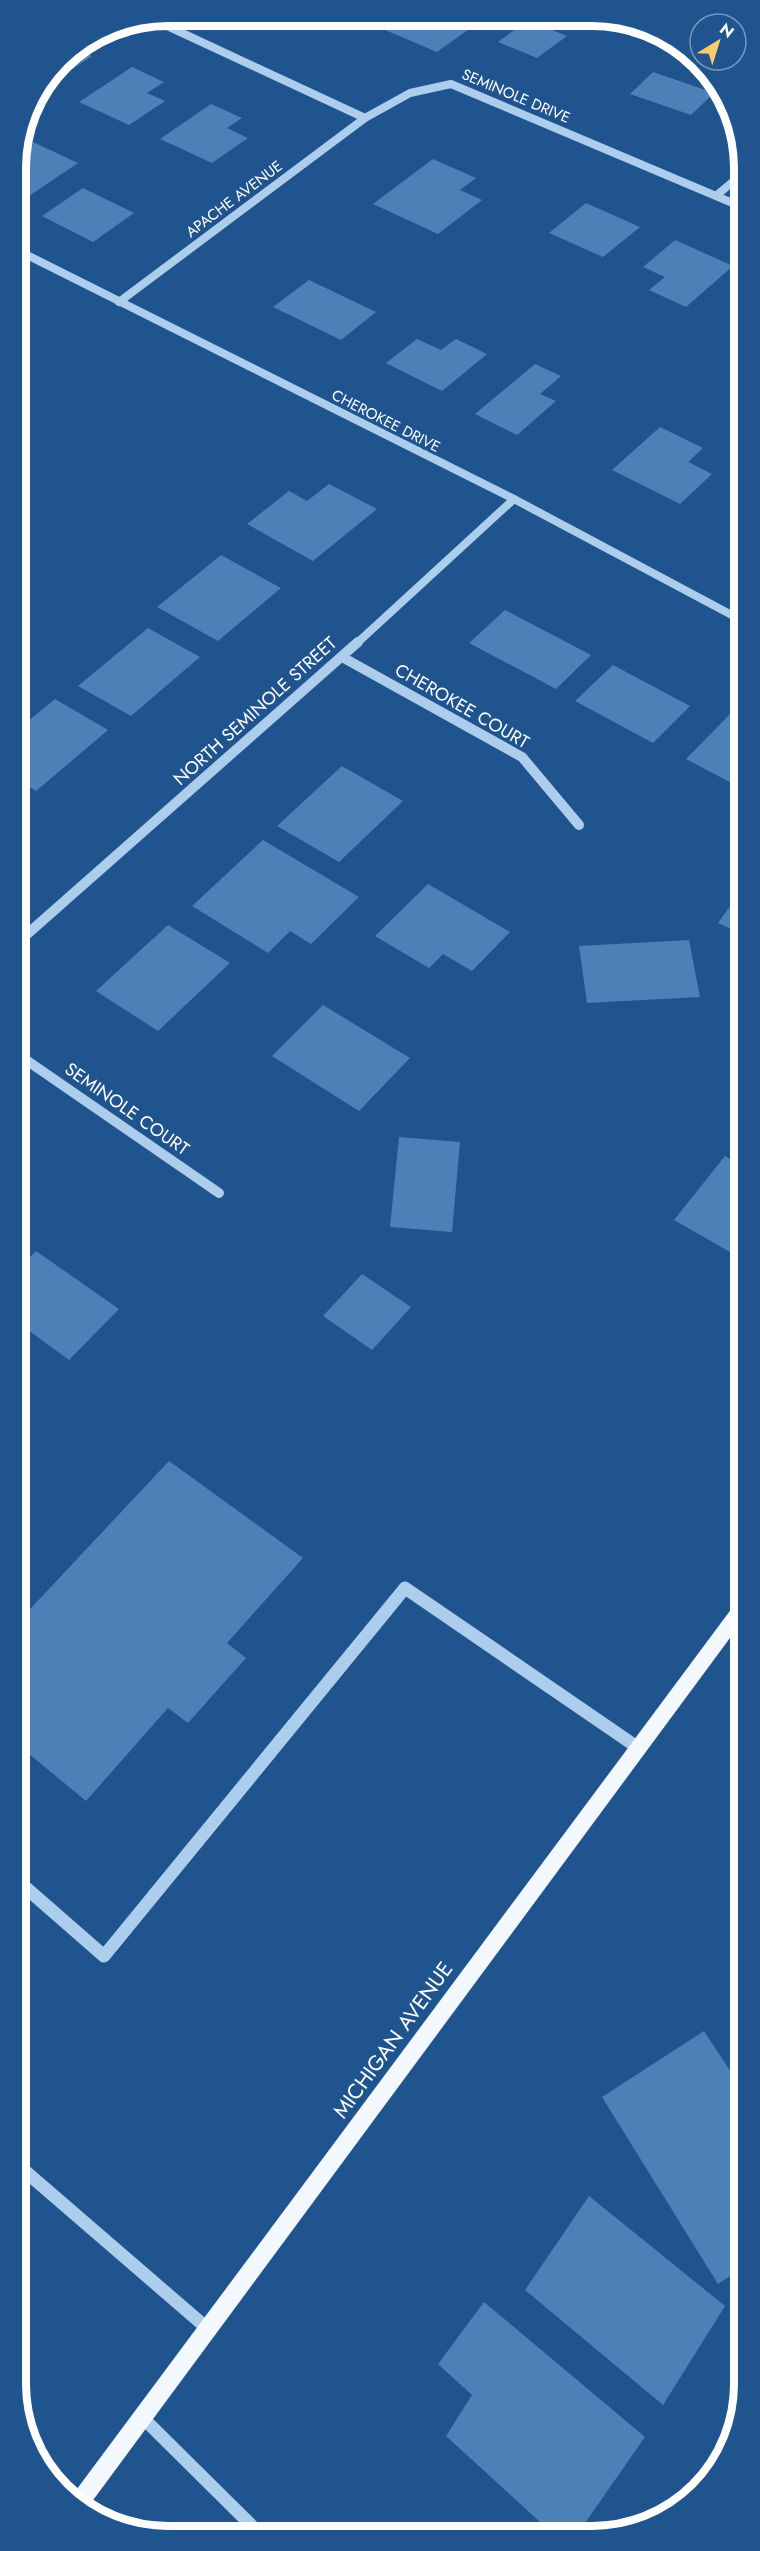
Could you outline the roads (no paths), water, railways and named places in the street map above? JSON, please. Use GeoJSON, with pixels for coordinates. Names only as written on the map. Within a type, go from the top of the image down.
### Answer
{"type":"FeatureCollection","features":[{"type":"Feature","properties":{"kind":"main road","name":"MICHIGAN AVENUE"},"geometry":{"type":"LineString","coordinates":[[83,2497],[734,1618]]}},
{"type":"Feature","properties":{"kind":"street"},"geometry":{"type":"LineString","coordinates":[[167,26],[365,118]]}},
{"type":"Feature","properties":{"kind":"street","name":"SEMINOLE DRIVE"},"geometry":{"type":"LineString","coordinates":[[365,118],[410,93],[451,84],[734,203]]}},
{"type":"Feature","properties":{"kind":"street","name":"APACHE AVENUE"},"geometry":{"type":"LineString","coordinates":[[119,302],[365,118]]}},
{"type":"Feature","properties":{"kind":"street"},"geometry":{"type":"LineString","coordinates":[[717,195],[734,181]]}},
{"type":"Feature","properties":{"kind":"street","name":"CHEROKEE DRIVE"},"geometry":{"type":"LineString","coordinates":[[26,255],[514,499],[734,616]]}},
{"type":"Feature","properties":{"kind":"street","name":"NORTH SEMINOLE STREET"},"geometry":{"type":"LineString","coordinates":[[26,935],[342,657],[514,499]]}},
{"type":"Feature","properties":{"kind":"street","name":"CHEROKEE COURT"},"geometry":{"type":"LineString","coordinates":[[342,657],[522,757],[579,825]]}},
{"type":"Feature","properties":{"kind":"street","name":"SEMINOLE COURT"},"geometry":{"type":"LineString","coordinates":[[26,1060],[219,1193]]}},
{"type":"Feature","properties":{"kind":"street"},"geometry":{"type":"LineString","coordinates":[[26,1888],[104,1956],[405,1588],[637,1747]]}},
{"type":"Feature","properties":{"kind":"street"},"geometry":{"type":"LineString","coordinates":[[26,2172],[208,2330]]}},
{"type":"Feature","properties":{"kind":"street"},"geometry":{"type":"LineString","coordinates":[[142,2417],[252,2526]]}}]}
